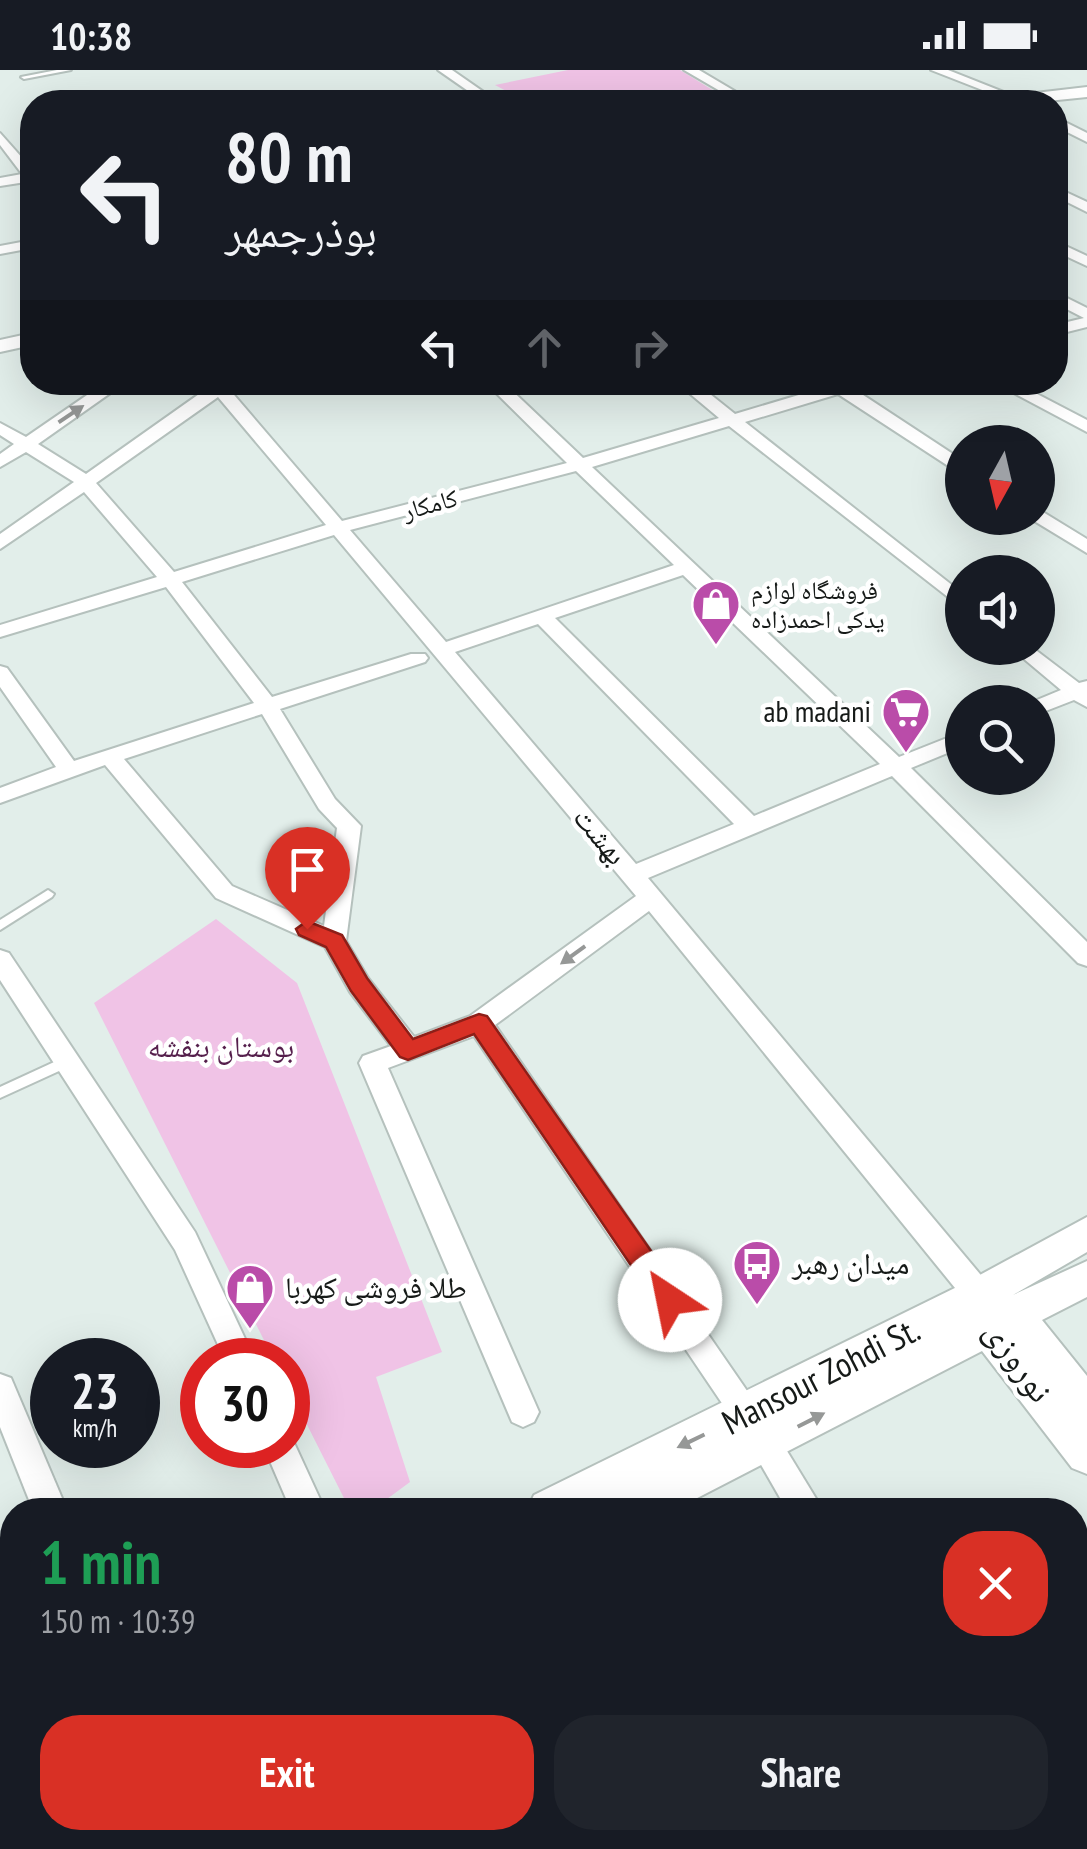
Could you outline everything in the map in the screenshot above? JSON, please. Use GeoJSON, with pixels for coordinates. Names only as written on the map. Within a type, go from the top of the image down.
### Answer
{"type":"FeatureCollection","features":[{"type":"Feature","properties":{"kind":"main road","name":"Mansour Zohdi St."},"geometry":{"type":"LineString","coordinates":[[994,1314],[1087,1232]]}},
{"type":"Feature","properties":{"kind":"main road","name":"Mansour Zohdi St."},"geometry":{"type":"LineString","coordinates":[[580,1498],[756,1429],[994,1314],[1087,1278]]}},
{"type":"Feature","properties":{"kind":"main road","name":"نوروزی"},"geometry":{"type":"LineString","coordinates":[[994,1314],[1087,1407]]}},
{"type":"Feature","properties":{"kind":"main road","name":"نوروزی"},"geometry":{"type":"LineString","coordinates":[[994,1314],[1087,1454]]}},
{"type":"Feature","properties":{"kind":"main road","name":"Mansour Zohdi St."},"geometry":{"type":"LineString","coordinates":[[649,1498],[756,1429]]}},
{"type":"Feature","properties":{"kind":"street"},"geometry":{"type":"LineString","coordinates":[[444,70],[474,90]]}},
{"type":"Feature","properties":{"kind":"street"},"geometry":{"type":"LineString","coordinates":[[690,70],[726,90]]}},
{"type":"Feature","properties":{"kind":"street"},"geometry":{"type":"LineString","coordinates":[[935,70],[994,90]]}},
{"type":"Feature","properties":{"kind":"street"},"geometry":{"type":"LineString","coordinates":[[935,70],[973,90]]}},
{"type":"Feature","properties":{"kind":"street"},"geometry":{"type":"LineString","coordinates":[[0,137],[5,152]]}},
{"type":"Feature","properties":{"kind":"street"},"geometry":{"type":"LineString","coordinates":[[0,462],[99,395]]}},
{"type":"Feature","properties":{"kind":"street"},"geometry":{"type":"LineString","coordinates":[[0,542],[203,395]]}},
{"type":"Feature","properties":{"kind":"street","name":"بهشت"},"geometry":{"type":"LineString","coordinates":[[225,395],[651,896],[994,1314]]}},
{"type":"Feature","properties":{"kind":"street"},"geometry":{"type":"LineString","coordinates":[[507,395],[1087,957]]}},
{"type":"Feature","properties":{"kind":"street"},"geometry":{"type":"LineString","coordinates":[[700,395],[945,589]]}},
{"type":"Feature","properties":{"kind":"street","name":"کامکار"},"geometry":{"type":"LineString","coordinates":[[0,631],[337,528],[821,395]]}},
{"type":"Feature","properties":{"kind":"street"},"geometry":{"type":"LineString","coordinates":[[851,395],[945,456]]}},
{"type":"Feature","properties":{"kind":"street"},"geometry":{"type":"LineString","coordinates":[[1026,395],[1087,427]]}},
{"type":"Feature","properties":{"kind":"street"},"geometry":{"type":"LineString","coordinates":[[0,428],[85,482],[169,578],[268,706],[327,804],[350,826],[334,941]]}},
{"type":"Feature","properties":{"kind":"street"},"geometry":{"type":"LineString","coordinates":[[1055,526],[1087,548]]}},
{"type":"Feature","properties":{"kind":"street"},"geometry":{"type":"LineString","coordinates":[[442,650],[686,568]]}},
{"type":"Feature","properties":{"kind":"street"},"geometry":{"type":"LineString","coordinates":[[541,616],[750,826]]}},
{"type":"Feature","properties":{"kind":"street"},"geometry":{"type":"LineString","coordinates":[[0,796],[109,756],[418,658]]}},
{"type":"Feature","properties":{"kind":"street"},"geometry":{"type":"LineString","coordinates":[[1045,665],[1084,693]]}},
{"type":"Feature","properties":{"kind":"street"},"geometry":{"type":"LineString","coordinates":[[0,672],[69,770]]}},
{"type":"Feature","properties":{"kind":"street"},"geometry":{"type":"LineString","coordinates":[[1055,702],[1084,693]]}},
{"type":"Feature","properties":{"kind":"street"},"geometry":{"type":"LineString","coordinates":[[632,875],[945,745]]}},
{"type":"Feature","properties":{"kind":"street"},"geometry":{"type":"LineString","coordinates":[[109,756],[224,892],[334,941],[359,984],[408,1050]]}},
{"type":"Feature","properties":{"kind":"street"},"geometry":{"type":"LineString","coordinates":[[523,1412],[372,1062],[479,1022],[651,896]]}},
{"type":"Feature","properties":{"kind":"street"},"geometry":{"type":"LineString","coordinates":[[0,959],[186,1243],[230,1338]]}},
{"type":"Feature","properties":{"kind":"street"},"geometry":{"type":"LineString","coordinates":[[479,1022],[756,1429],[799,1498]]}},
{"type":"Feature","properties":{"kind":"street"},"geometry":{"type":"LineString","coordinates":[[0,1388],[45,1498]]}},
{"type":"Feature","properties":{"kind":"street"},"geometry":{"type":"LineString","coordinates":[[289,1468],[303,1498]]}},
{"type":"Feature","properties":{"kind":"lane"},"geometry":{"type":"LineString","coordinates":[[24,77],[68,70]]}},
{"type":"Feature","properties":{"kind":"lane"},"geometry":{"type":"LineString","coordinates":[[0,926],[48,894]]}},
{"type":"Feature","properties":{"kind":"lane"},"geometry":{"type":"LineString","coordinates":[[0,1093],[65,1062]]}},
{"type":"Feature","properties":{"kind":"green space"},"geometry":{"type":"Polygon","coordinates":[[[568,70],[680,70],[712,90],[504,90],[495,85],[568,70]]]}},
{"type":"Feature","properties":{"kind":"green space","name":"بوستان بنفشه"},"geometry":{"type":"Polygon","coordinates":[[[216,919],[297,983],[442,1352],[376,1377],[410,1482],[388,1498],[344,1498],[310,1431],[310,1338],[263,1338],[94,1003],[216,919]]]}},
{"type":"Feature","properties":{"kind":"place","name":"فروشگاه لوازم یدکی احمدزاده"},"geometry":{"type":"Point","coordinates":[716,646]}},
{"type":"Feature","properties":{"kind":"place","name":"ab madani"},"geometry":{"type":"Point","coordinates":[906,754]}},
{"type":"Feature","properties":{"kind":"place","name":"میدان رهبر"},"geometry":{"type":"Point","coordinates":[757,1306]}},
{"type":"Feature","properties":{"kind":"place","name":"طلا فروشی کهربا"},"geometry":{"type":"Point","coordinates":[250,1330]}},
{"type":"Feature","properties":{"kind":"route"},"geometry":{"type":"LineString","coordinates":[[307,929],[334,941],[359,984],[408,1050],[479,1022],[670,1300]]}}]}
